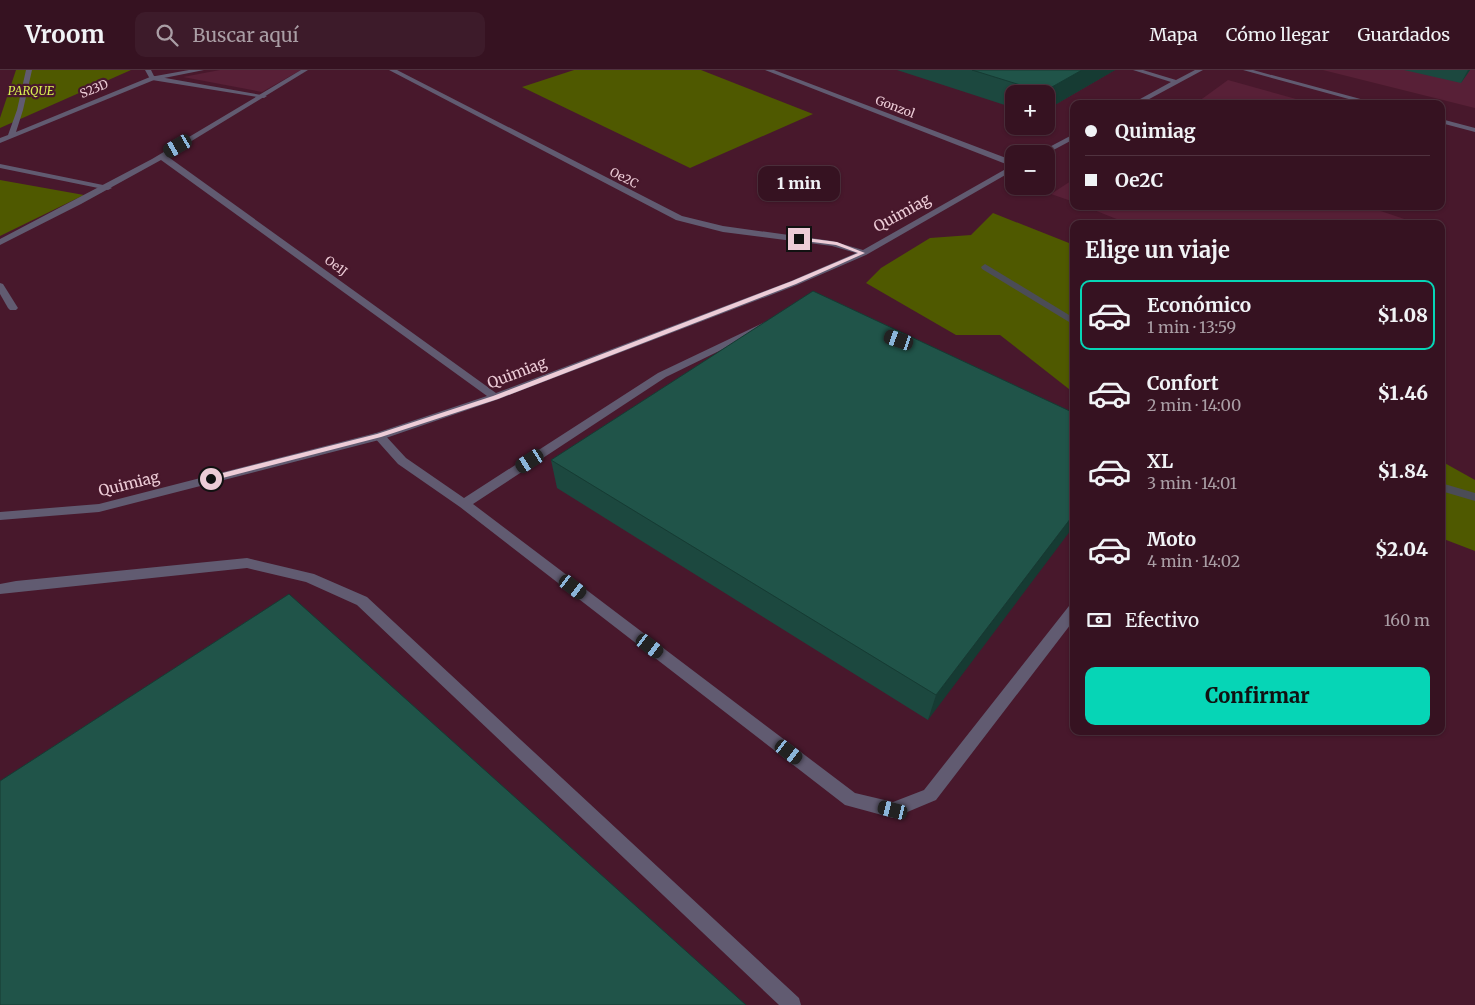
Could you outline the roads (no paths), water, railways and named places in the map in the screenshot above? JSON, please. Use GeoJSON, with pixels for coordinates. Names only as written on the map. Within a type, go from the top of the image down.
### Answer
{"type":"FeatureCollection","features":[{"type":"Feature","properties":{"kind":"street"},"geometry":{"type":"LineString","coordinates":[[12,136],[29,70]]}},
{"type":"Feature","properties":{"kind":"street"},"geometry":{"type":"LineString","coordinates":[[148,70],[152,78],[264,96]]}},
{"type":"Feature","properties":{"kind":"street","name":"S23D"},"geometry":{"type":"LineString","coordinates":[[0,141],[152,78],[201,70]]}},
{"type":"Feature","properties":{"kind":"street"},"geometry":{"type":"LineString","coordinates":[[0,242],[108,188],[264,96],[304,70]]}},
{"type":"Feature","properties":{"kind":"street","name":"Oe2C"},"geometry":{"type":"LineString","coordinates":[[392,70],[679,218],[698,225],[722,229],[837,244],[863,253]]}},
{"type":"Feature","properties":{"kind":"street","name":"Gonzol"},"geometry":{"type":"LineString","coordinates":[[768,70],[1005,162]]}},
{"type":"Feature","properties":{"kind":"street"},"geometry":{"type":"LineString","coordinates":[[1136,70],[1176,82]]}},
{"type":"Feature","properties":{"kind":"street"},"geometry":{"type":"LineString","coordinates":[[1142,100],[1200,70]]}},
{"type":"Feature","properties":{"kind":"street"},"geometry":{"type":"LineString","coordinates":[[1246,70],[1361,100]]}},
{"type":"Feature","properties":{"kind":"street"},"geometry":{"type":"LineString","coordinates":[[1445,122],[1475,130]]}},
{"type":"Feature","properties":{"kind":"street"},"geometry":{"type":"LineString","coordinates":[[1055,146],[1070,138]]}},
{"type":"Feature","properties":{"kind":"street","name":"Oe1J"},"geometry":{"type":"LineString","coordinates":[[161,156],[495,397]]}},
{"type":"Feature","properties":{"kind":"street"},"geometry":{"type":"LineString","coordinates":[[0,166],[108,188]]}},
{"type":"Feature","properties":{"kind":"street","name":"Quimiag"},"geometry":{"type":"LineString","coordinates":[[0,516],[99,508],[379,436],[495,397],[794,283],[863,253],[1005,171]]}},
{"type":"Feature","properties":{"kind":"street"},"geometry":{"type":"LineString","coordinates":[[0,286],[13,308]]}},
{"type":"Feature","properties":{"kind":"street"},"geometry":{"type":"LineString","coordinates":[[464,504],[662,375],[778,318]]}},
{"type":"Feature","properties":{"kind":"street"},"geometry":{"type":"LineString","coordinates":[[379,436],[402,461],[464,504],[851,800],[893,810],[930,795],[1070,615]]}},
{"type":"Feature","properties":{"kind":"street"},"geometry":{"type":"LineString","coordinates":[[0,589],[247,563],[309,578],[362,601],[792,1005]]}},
{"type":"Feature","properties":{"kind":"waterway"},"geometry":{"type":"LineString","coordinates":[[985,267],[1070,320]]}},
{"type":"Feature","properties":{"kind":"waterway"},"geometry":{"type":"LineString","coordinates":[[1445,488],[1475,497]]}},
{"type":"Feature","properties":{"kind":"park label","name":"PARQUE"},"geometry":{"type":"Point","coordinates":[31,91]}}]}
